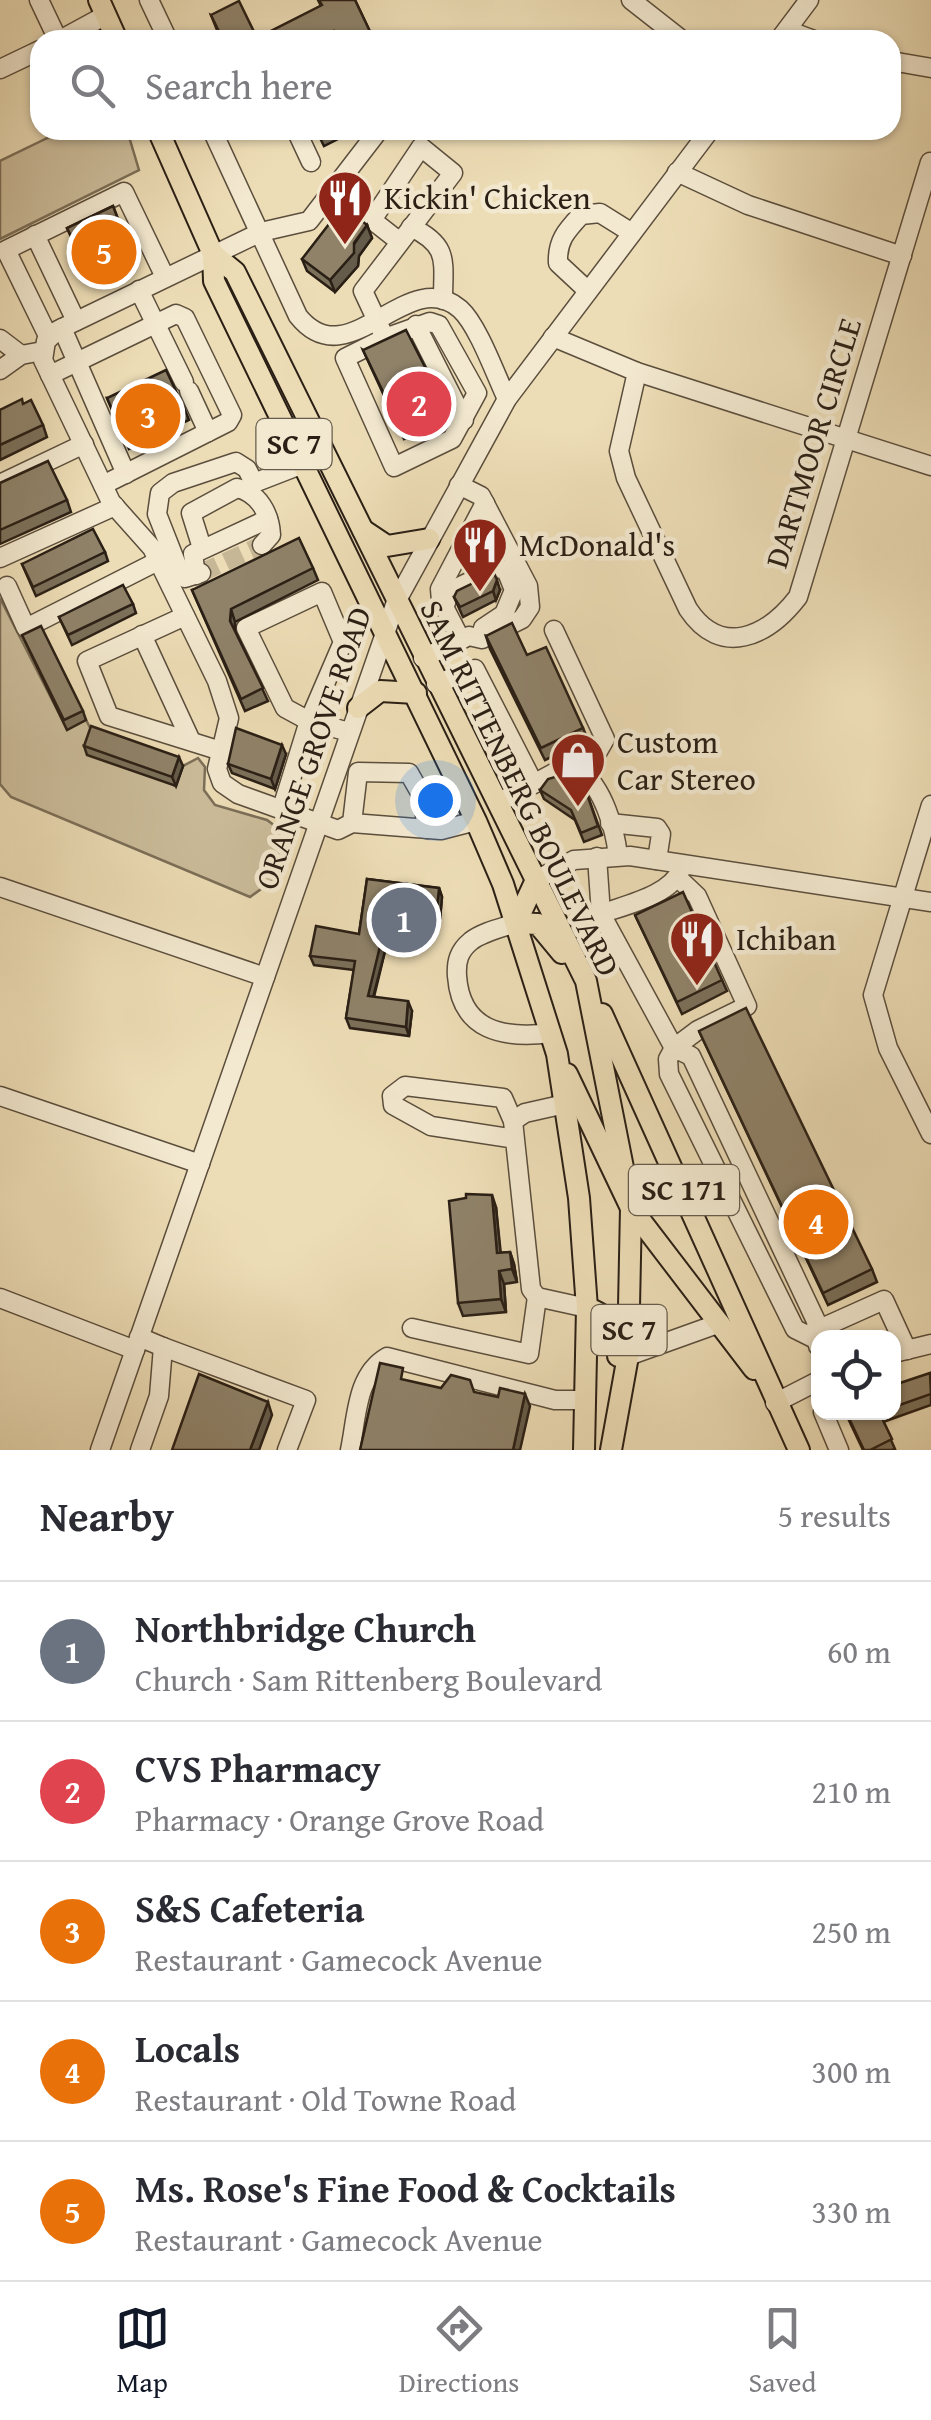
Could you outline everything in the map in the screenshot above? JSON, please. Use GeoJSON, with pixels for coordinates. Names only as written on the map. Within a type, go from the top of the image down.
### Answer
{"type":"FeatureCollection","features":[{"type":"Feature","properties":{"kind":"main road","name":"SAM RITTENBERG BOULEVARD"},"geometry":{"type":"LineString","coordinates":[[162,140],[213,254],[214,282],[416,693],[476,821],[516,923],[557,1054],[579,1198],[587,1308],[584,1450]]}},
{"type":"Feature","properties":{"kind":"main road","name":"SAM RITTENBERG BOULEVARD"},"geometry":{"type":"LineString","coordinates":[[213,254],[234,272],[422,658],[586,981],[632,1208],[628,1356],[612,1450]]}},
{"type":"Feature","properties":{"kind":"main road"},"geometry":{"type":"LineString","coordinates":[[356,522],[374,540],[388,546],[429,538]]}},
{"type":"Feature","properties":{"kind":"main road"},"geometry":{"type":"LineString","coordinates":[[358,708],[380,691],[416,693]]}},
{"type":"Feature","properties":{"kind":"main road"},"geometry":{"type":"LineString","coordinates":[[476,821],[509,862],[536,880],[516,923],[538,924],[586,981]]}},
{"type":"Feature","properties":{"kind":"main road","name":"SC 171"},"geometry":{"type":"LineString","coordinates":[[586,981],[741,1314],[775,1403],[799,1450]]}},
{"type":"Feature","properties":{"kind":"main road","name":"SC 171"},"geometry":{"type":"LineString","coordinates":[[557,1054],[632,1208],[775,1403]]}},
{"type":"Feature","properties":{"kind":"main road"},"geometry":{"type":"LineString","coordinates":[[587,1308],[606,1316],[617,1338],[620,1413]]}},
{"type":"Feature","properties":{"kind":"street"},"geometry":{"type":"LineString","coordinates":[[39,0],[54,30]]}},
{"type":"Feature","properties":{"kind":"street"},"geometry":{"type":"LineString","coordinates":[[148,0],[163,30]]}},
{"type":"Feature","properties":{"kind":"street"},"geometry":{"type":"LineString","coordinates":[[631,0],[669,30]]}},
{"type":"Feature","properties":{"kind":"street"},"geometry":{"type":"LineString","coordinates":[[787,30],[810,0]]}},
{"type":"Feature","properties":{"kind":"street"},"geometry":{"type":"LineString","coordinates":[[72,30],[102,8]]}},
{"type":"Feature","properties":{"kind":"street"},"geometry":{"type":"LineString","coordinates":[[0,69],[30,55]]}},
{"type":"Feature","properties":{"kind":"street"},"geometry":{"type":"LineString","coordinates":[[901,64],[931,68]]}},
{"type":"Feature","properties":{"kind":"street"},"geometry":{"type":"LineString","coordinates":[[217,140],[298,316],[308,328],[333,338],[416,301],[443,300],[458,307],[507,400]]}},
{"type":"Feature","properties":{"kind":"street"},"geometry":{"type":"LineString","coordinates":[[301,140],[312,162]]}},
{"type":"Feature","properties":{"kind":"street"},"geometry":{"type":"LineString","coordinates":[[0,370],[57,334],[165,277],[261,232],[309,221],[371,140]]}},
{"type":"Feature","properties":{"kind":"street","name":"ORANGE GROVE ROAD"},"geometry":{"type":"LineString","coordinates":[[100,1450],[396,602],[507,400],[702,140]]}},
{"type":"Feature","properties":{"kind":"street"},"geometry":{"type":"LineString","coordinates":[[384,338],[363,292],[406,235],[453,173],[421,147],[372,220],[406,235],[438,243],[443,300]]}},
{"type":"Feature","properties":{"kind":"street","name":"DARTMOOR CIRCLE"},"geometry":{"type":"LineString","coordinates":[[637,372],[619,451],[626,478],[688,609],[698,624],[720,636],[765,631],[779,622],[798,597],[930,162]]}},
{"type":"Feature","properties":{"kind":"street"},"geometry":{"type":"LineString","coordinates":[[678,172],[748,205],[902,256]]}},
{"type":"Feature","properties":{"kind":"street"},"geometry":{"type":"LineString","coordinates":[[126,474],[76,362],[6,250],[124,192],[165,277]]}},
{"type":"Feature","properties":{"kind":"street"},"geometry":{"type":"LineString","coordinates":[[588,291],[558,263],[557,246],[568,230],[580,215],[600,213],[632,233]]}},
{"type":"Feature","properties":{"kind":"street"},"geometry":{"type":"LineString","coordinates":[[35,235],[57,334],[50,375],[114,506],[158,562],[229,718],[217,769],[222,783],[238,794],[338,830],[352,823],[454,829],[476,821]]}},
{"type":"Feature","properties":{"kind":"street"},"geometry":{"type":"LineString","coordinates":[[139,290],[208,432]]}},
{"type":"Feature","properties":{"kind":"street"},"geometry":{"type":"LineString","coordinates":[[50,375],[176,314],[185,318],[232,415],[208,432],[103,485]]}},
{"type":"Feature","properties":{"kind":"street"},"geometry":{"type":"LineString","coordinates":[[439,324],[476,394],[452,439],[394,467],[344,358],[416,325],[439,324]]}},
{"type":"Feature","properties":{"kind":"street"},"geometry":{"type":"LineString","coordinates":[[416,325],[464,420]]}},
{"type":"Feature","properties":{"kind":"street"},"geometry":{"type":"LineString","coordinates":[[454,348],[476,336]]}},
{"type":"Feature","properties":{"kind":"street"},"geometry":{"type":"LineString","coordinates":[[553,338],[637,372],[931,466]]}},
{"type":"Feature","properties":{"kind":"street"},"geometry":{"type":"LineString","coordinates":[[0,339],[21,355]]}},
{"type":"Feature","properties":{"kind":"street"},"geometry":{"type":"LineString","coordinates":[[0,484],[84,444]]}},
{"type":"Feature","properties":{"kind":"street"},"geometry":{"type":"LineString","coordinates":[[262,545],[272,535],[268,519],[244,466],[222,464],[172,483],[160,493],[157,514],[184,578],[198,574],[191,560],[202,548],[268,519]]}},
{"type":"Feature","properties":{"kind":"street"},"geometry":{"type":"LineString","coordinates":[[202,548],[191,512],[238,488],[252,487],[303,464]]}},
{"type":"Feature","properties":{"kind":"street"},"geometry":{"type":"LineString","coordinates":[[422,658],[522,619],[531,598],[481,496],[459,485]]}},
{"type":"Feature","properties":{"kind":"street"},"geometry":{"type":"LineString","coordinates":[[469,638],[444,608],[442,584],[485,503]]}},
{"type":"Feature","properties":{"kind":"street"},"geometry":{"type":"LineString","coordinates":[[0,558],[114,506]]}},
{"type":"Feature","properties":{"kind":"street"},"geometry":{"type":"LineString","coordinates":[[131,524],[157,514]]}},
{"type":"Feature","properties":{"kind":"street"},"geometry":{"type":"LineString","coordinates":[[7,586],[26,628],[158,562]]}},
{"type":"Feature","properties":{"kind":"street"},"geometry":{"type":"LineString","coordinates":[[444,608],[450,591],[498,568],[510,578],[514,590],[504,614],[469,638]]}},
{"type":"Feature","properties":{"kind":"street"},"geometry":{"type":"LineString","coordinates":[[282,808],[308,721],[343,642],[322,592],[246,628],[285,708],[308,721],[349,732]]}},
{"type":"Feature","properties":{"kind":"street"},"geometry":{"type":"LineString","coordinates":[[185,616],[87,661],[110,716],[221,751]]}},
{"type":"Feature","properties":{"kind":"street"},"geometry":{"type":"LineString","coordinates":[[554,630],[605,739],[585,774]]}},
{"type":"Feature","properties":{"kind":"street"},"geometry":{"type":"LineString","coordinates":[[142,636],[191,742]]}},
{"type":"Feature","properties":{"kind":"street"},"geometry":{"type":"LineString","coordinates":[[436,684],[476,668],[534,784]]}},
{"type":"Feature","properties":{"kind":"street"},"geometry":{"type":"LineString","coordinates":[[498,804],[561,769],[585,774]]}},
{"type":"Feature","properties":{"kind":"street"},"geometry":{"type":"LineString","coordinates":[[352,823],[358,772],[409,773],[422,796],[427,829]]}},
{"type":"Feature","properties":{"kind":"street"},"geometry":{"type":"LineString","coordinates":[[585,774],[610,823],[618,856]]}},
{"type":"Feature","properties":{"kind":"street"},"geometry":{"type":"LineString","coordinates":[[931,805],[873,994],[888,1048],[931,1134]]}},
{"type":"Feature","properties":{"kind":"street"},"geometry":{"type":"LineString","coordinates":[[610,823],[657,828],[661,834],[657,860]]}},
{"type":"Feature","properties":{"kind":"street"},"geometry":{"type":"LineString","coordinates":[[536,880],[574,860],[618,856],[657,860],[680,871],[931,902]]}},
{"type":"Feature","properties":{"kind":"street"},"geometry":{"type":"LineString","coordinates":[[597,857],[601,914],[674,1048],[691,1056],[743,1161],[816,1330]]}},
{"type":"Feature","properties":{"kind":"street"},"geometry":{"type":"LineString","coordinates":[[601,914],[663,889],[680,871]]}},
{"type":"Feature","properties":{"kind":"street"},"geometry":{"type":"LineString","coordinates":[[680,871],[697,896],[747,1006],[698,1030],[674,1048],[668,1059],[669,1074],[795,1329],[811,1338]]}},
{"type":"Feature","properties":{"kind":"street"},"geometry":{"type":"LineString","coordinates":[[0,887],[265,978]]}},
{"type":"Feature","properties":{"kind":"street"},"geometry":{"type":"LineString","coordinates":[[516,923],[478,937],[461,952],[456,962],[458,996],[468,1014],[485,1026],[519,1036],[550,1033]]}},
{"type":"Feature","properties":{"kind":"street"},"geometry":{"type":"LineString","coordinates":[[514,1130],[416,1121],[394,1105],[392,1096],[405,1086],[504,1098],[514,1130],[531,1289],[536,1296],[587,1308]]}},
{"type":"Feature","properties":{"kind":"street"},"geometry":{"type":"LineString","coordinates":[[0,1096],[200,1164]]}},
{"type":"Feature","properties":{"kind":"street"},"geometry":{"type":"LineString","coordinates":[[514,1130],[524,1113],[565,1104]]}},
{"type":"Feature","properties":{"kind":"street"},"geometry":{"type":"LineString","coordinates":[[412,1328],[529,1354],[536,1296]]}},
{"type":"Feature","properties":{"kind":"street"},"geometry":{"type":"LineString","coordinates":[[0,1298],[137,1344],[163,1347],[306,1400],[287,1450]]}},
{"type":"Feature","properties":{"kind":"street"},"geometry":{"type":"LineString","coordinates":[[824,1330],[884,1300],[893,1330]]}},
{"type":"Feature","properties":{"kind":"street"},"geometry":{"type":"LineString","coordinates":[[628,1356],[720,1324]]}},
{"type":"Feature","properties":{"kind":"street"},"geometry":{"type":"LineString","coordinates":[[901,1351],[931,1344]]}},
{"type":"Feature","properties":{"kind":"street"},"geometry":{"type":"LineString","coordinates":[[140,1450],[159,1396],[163,1347]]}},
{"type":"Feature","properties":{"kind":"street"},"geometry":{"type":"LineString","coordinates":[[350,1450],[364,1380],[372,1366],[387,1357],[555,1400],[586,1400]]}},
{"type":"Feature","properties":{"kind":"street"},"geometry":{"type":"LineString","coordinates":[[775,1403],[811,1385]]}},
{"type":"Feature","properties":{"kind":"street"},"geometry":{"type":"LineString","coordinates":[[826,1420],[840,1450]]}},
{"type":"Feature","properties":{"kind":"shaded area"},"geometry":{"type":"Polygon","coordinates":[[[43,140],[130,140],[139,170],[0,239],[0,161],[43,140]]]}},
{"type":"Feature","properties":{"kind":"shaded area"},"geometry":{"type":"Polygon","coordinates":[[[0,598],[67,729],[86,720],[94,735],[175,786],[183,766],[198,758],[205,767],[204,790],[215,805],[267,820],[287,835],[279,876],[250,897],[11,797],[0,784],[0,598]]]}},
{"type":"Feature","properties":{"kind":"building"},"geometry":{"type":"Polygon","coordinates":[[[319,0],[355,0],[369,30],[273,30],[322,5],[319,0]]]}},
{"type":"Feature","properties":{"kind":"building"},"geometry":{"type":"Polygon","coordinates":[[[239,1],[253,30],[218,30],[211,15],[239,1]]]}},
{"type":"Feature","properties":{"kind":"building"},"geometry":{"type":"Polygon","coordinates":[[[113,206],[130,251],[89,272],[67,228],[113,206]]]}},
{"type":"Feature","properties":{"kind":"building","name":"Kickin' Chicken"},"geometry":{"type":"Polygon","coordinates":[[[343,206],[367,225],[354,243],[354,253],[330,280],[302,259],[343,206]]]}},
{"type":"Feature","properties":{"kind":"building"},"geometry":{"type":"Polygon","coordinates":[[[406,330],[444,404],[400,427],[363,350],[406,330]]]}},
{"type":"Feature","properties":{"kind":"building"},"geometry":{"type":"Polygon","coordinates":[[[166,370],[184,408],[124,437],[107,398],[166,370]]]}},
{"type":"Feature","properties":{"kind":"building"},"geometry":{"type":"Polygon","coordinates":[[[22,399],[23,404],[31,400],[43,425],[0,445],[0,410],[22,399]]]}},
{"type":"Feature","properties":{"kind":"building"},"geometry":{"type":"Polygon","coordinates":[[[48,461],[67,500],[0,530],[0,483],[48,461]]]}},
{"type":"Feature","properties":{"kind":"building"},"geometry":{"type":"Polygon","coordinates":[[[93,529],[105,552],[33,587],[22,564],[93,529]]]}},
{"type":"Feature","properties":{"kind":"building"},"geometry":{"type":"Polygon","coordinates":[[[299,538],[313,568],[231,609],[230,621],[263,688],[241,699],[192,590],[299,538]]]}},
{"type":"Feature","properties":{"kind":"building"},"geometry":{"type":"Polygon","coordinates":[[[494,573],[497,580],[493,591],[460,607],[454,597],[457,591],[494,573]]]}},
{"type":"Feature","properties":{"kind":"building"},"geometry":{"type":"Polygon","coordinates":[[[123,585],[133,604],[68,635],[59,617],[123,585]]]}},
{"type":"Feature","properties":{"kind":"building"},"geometry":{"type":"Polygon","coordinates":[[[512,623],[527,655],[546,647],[583,728],[541,748],[486,636],[512,623]]]}},
{"type":"Feature","properties":{"kind":"building"},"geometry":{"type":"Polygon","coordinates":[[[41,626],[83,711],[64,720],[22,635],[41,626]]]}},
{"type":"Feature","properties":{"kind":"building"},"geometry":{"type":"Polygon","coordinates":[[[91,726],[179,757],[172,777],[84,746],[91,726]]]}},
{"type":"Feature","properties":{"kind":"building"},"geometry":{"type":"Polygon","coordinates":[[[236,728],[282,745],[271,779],[228,764],[236,728]]]}},
{"type":"Feature","properties":{"kind":"building","name":"Custom Car Stereo"},"geometry":{"type":"Polygon","coordinates":[[[569,773],[587,794],[598,826],[581,833],[571,810],[540,790],[548,779],[569,773]]]}},
{"type":"Feature","properties":{"kind":"building"},"geometry":{"type":"Polygon","coordinates":[[[367,879],[439,888],[437,909],[384,903],[377,937],[382,938],[368,996],[408,1001],[406,1027],[346,1018],[355,961],[310,956],[316,926],[359,934],[367,879]]]}},
{"type":"Feature","properties":{"kind":"building"},"geometry":{"type":"Polygon","coordinates":[[[683,892],[722,980],[677,1002],[635,915],[683,892]]]}},
{"type":"Feature","properties":{"kind":"building"},"geometry":{"type":"Polygon","coordinates":[[[746,1008],[872,1269],[823,1293],[699,1031],[746,1008]]]}},
{"type":"Feature","properties":{"kind":"building"},"geometry":{"type":"Polygon","coordinates":[[[466,1194],[492,1195],[497,1253],[510,1252],[512,1269],[499,1271],[501,1299],[458,1303],[449,1201],[466,1198],[466,1194]]]}},
{"type":"Feature","properties":{"kind":"building"},"geometry":{"type":"Polygon","coordinates":[[[380,1363],[403,1368],[401,1379],[441,1388],[451,1375],[470,1380],[474,1392],[498,1397],[500,1388],[525,1394],[513,1450],[360,1450],[380,1363]]]}},
{"type":"Feature","properties":{"kind":"building"},"geometry":{"type":"Polygon","coordinates":[[[930,1373],[931,1394],[901,1405],[901,1383],[930,1373]]]}},
{"type":"Feature","properties":{"kind":"building"},"geometry":{"type":"Polygon","coordinates":[[[199,1374],[268,1402],[250,1450],[172,1450],[199,1374]]]}},
{"type":"Feature","properties":{"kind":"building"},"geometry":{"type":"Polygon","coordinates":[[[850,1420],[883,1420],[892,1439],[864,1450],[850,1420]]]}},
{"type":"Feature","properties":{"kind":"tunnel"},"geometry":{"type":"LineString","coordinates":[[201,573],[262,545]]}},
{"type":"Feature","properties":{"kind":"place","name":"Kickin' Chicken"},"geometry":{"type":"Point","coordinates":[345,247]}},
{"type":"Feature","properties":{"kind":"place","name":"Ms. Rose's Fine Food & Cocktails"},"geometry":{"type":"Point","coordinates":[104,252]}},
{"type":"Feature","properties":{"kind":"place","name":"CVS Pharmacy"},"geometry":{"type":"Point","coordinates":[419,404]}},
{"type":"Feature","properties":{"kind":"place","name":"S&S Cafeteria"},"geometry":{"type":"Point","coordinates":[148,416]}},
{"type":"Feature","properties":{"kind":"place","name":"McDonald's"},"geometry":{"type":"Point","coordinates":[480,594]}},
{"type":"Feature","properties":{"kind":"place","name":"Custom Car Stereo"},"geometry":{"type":"Point","coordinates":[578,809]}},
{"type":"Feature","properties":{"kind":"place","name":"Northbridge Church"},"geometry":{"type":"Point","coordinates":[404,920]}},
{"type":"Feature","properties":{"kind":"place","name":"Ichiban"},"geometry":{"type":"Point","coordinates":[697,988]}},
{"type":"Feature","properties":{"kind":"place","name":"Locals"},"geometry":{"type":"Point","coordinates":[816,1222]}}]}
